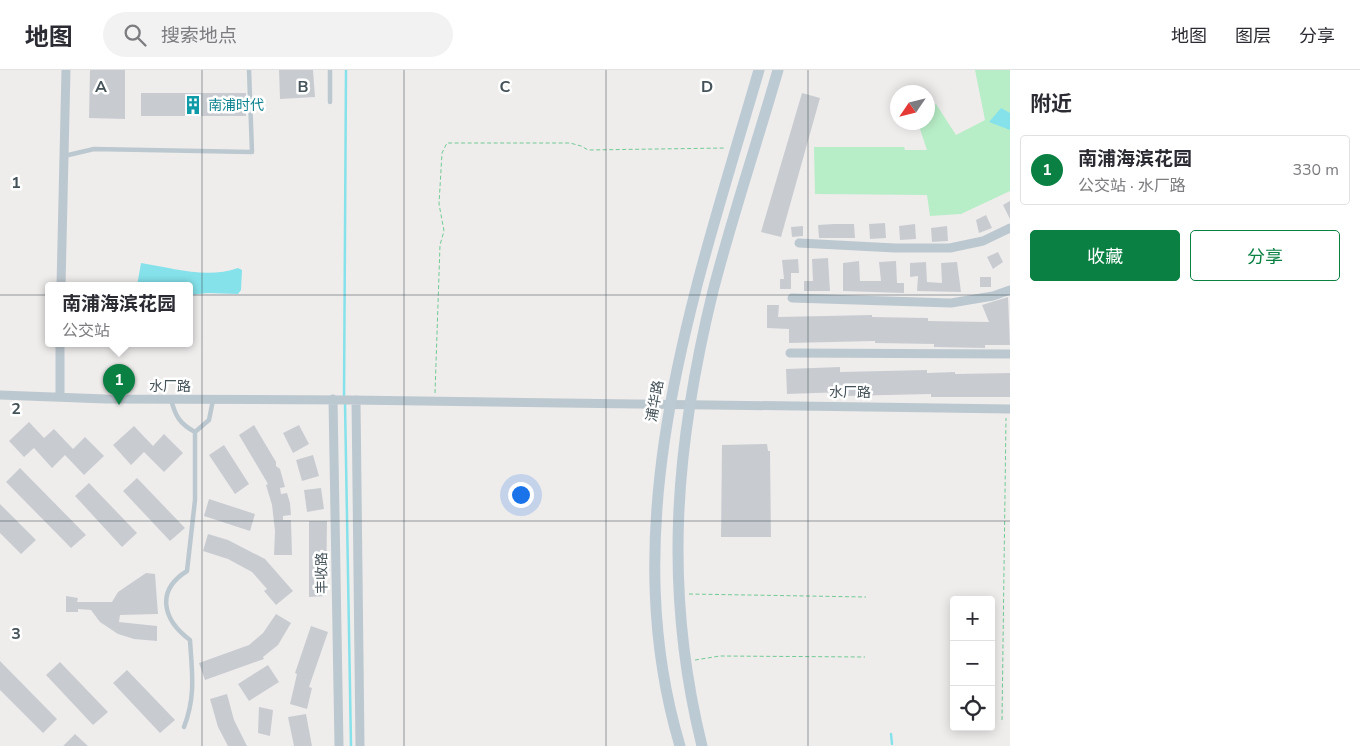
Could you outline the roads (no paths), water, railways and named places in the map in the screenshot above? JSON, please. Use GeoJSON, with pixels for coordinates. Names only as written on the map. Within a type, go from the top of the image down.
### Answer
{"type":"FeatureCollection","features":[{"type":"Feature","properties":{"kind":"main road","name":"浦华路"},"geometry":{"type":"LineString","coordinates":[[680,746],[665,679],[659,632],[655,577],[659,489],[669,405],[696,288],[759,70]]}},
{"type":"Feature","properties":{"kind":"main road"},"geometry":{"type":"LineString","coordinates":[[702,746],[684,662],[678,594],[679,489],[689,405],[714,288],[778,70]]}},
{"type":"Feature","properties":{"kind":"street"},"geometry":{"type":"LineString","coordinates":[[61,282],[66,70]]}},
{"type":"Feature","properties":{"kind":"street"},"geometry":{"type":"LineString","coordinates":[[799,243],[895,248],[950,248],[983,240],[1010,228]]}},
{"type":"Feature","properties":{"kind":"street"},"geometry":{"type":"LineString","coordinates":[[792,298],[951,303],[994,296],[1010,290]]}},
{"type":"Feature","properties":{"kind":"street"},"geometry":{"type":"LineString","coordinates":[[60,347],[60,397]]}},
{"type":"Feature","properties":{"kind":"street"},"geometry":{"type":"LineString","coordinates":[[790,353],[1010,354]]}},
{"type":"Feature","properties":{"kind":"street","name":"水厂路"},"geometry":{"type":"LineString","coordinates":[[0,395],[171,399],[354,400]]}},
{"type":"Feature","properties":{"kind":"street","name":"丰收路"},"geometry":{"type":"LineString","coordinates":[[337,399],[339,746]]}},
{"type":"Feature","properties":{"kind":"street"},"geometry":{"type":"LineString","coordinates":[[360,746],[354,400],[669,405]]}},
{"type":"Feature","properties":{"kind":"street","name":"水厂路"},"geometry":{"type":"LineString","coordinates":[[669,405],[1008,409]]}},
{"type":"Feature","properties":{"kind":"lane"},"geometry":{"type":"LineString","coordinates":[[63,156],[94,149],[252,152],[250,70]]}},
{"type":"Feature","properties":{"kind":"lane"},"geometry":{"type":"LineString","coordinates":[[330,70],[330,102]]}},
{"type":"Feature","properties":{"kind":"lane"},"geometry":{"type":"LineString","coordinates":[[171,399],[178,419],[195,432]]}},
{"type":"Feature","properties":{"kind":"lane"},"geometry":{"type":"LineString","coordinates":[[184,727],[194,689],[190,640],[178,631],[166,609],[169,590],[180,576],[187,571],[194,500],[195,432],[209,420],[213,399]]}},
{"type":"Feature","properties":{"kind":"water"},"geometry":{"type":"Polygon","coordinates":[[[1001,108],[1010,113],[1010,130],[989,122],[1001,108]]]}},
{"type":"Feature","properties":{"kind":"water"},"geometry":{"type":"Polygon","coordinates":[[[141,263],[202,273],[214,273],[238,268],[242,270],[241,290],[238,294],[193,295],[193,282],[138,282],[141,263]]]}},
{"type":"Feature","properties":{"kind":"waterway"},"geometry":{"type":"LineString","coordinates":[[344,397],[346,70]]}},
{"type":"Feature","properties":{"kind":"waterway"},"geometry":{"type":"LineString","coordinates":[[345,403],[351,746]]}},
{"type":"Feature","properties":{"kind":"waterway"},"geometry":{"type":"LineString","coordinates":[[891,734],[892,744]]}},
{"type":"Feature","properties":{"kind":"place","name":"南浦时代"},"geometry":{"type":"Point","coordinates":[193,105]}},
{"type":"Feature","properties":{"kind":"place","name":"南浦海滨花园"},"geometry":{"type":"Point","coordinates":[119,405]}}]}
